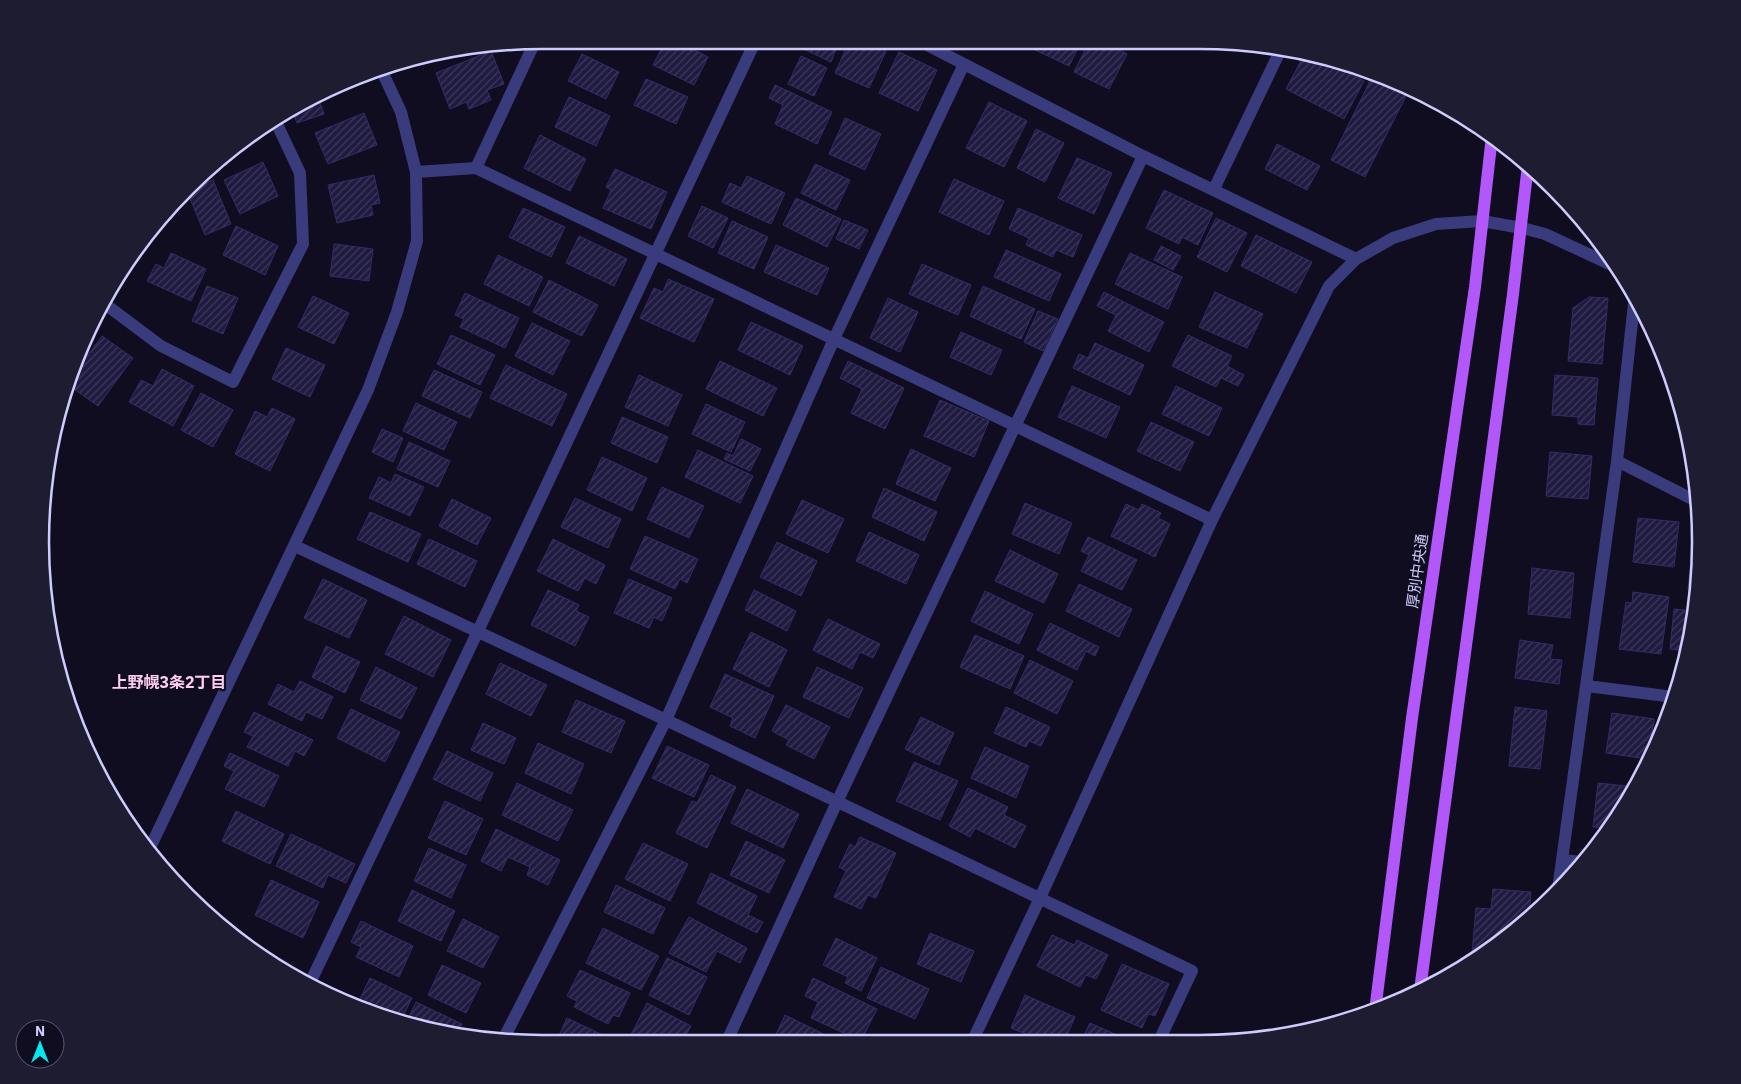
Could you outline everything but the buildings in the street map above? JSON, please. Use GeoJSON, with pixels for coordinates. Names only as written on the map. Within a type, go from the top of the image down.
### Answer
{"type":"FeatureCollection","features":[{"type":"Feature","properties":{"kind":"main road","name":"厚別中央通"},"geometry":{"type":"LineString","coordinates":[[1376,1002],[1412,718],[1475,287],[1491,145]]}},
{"type":"Feature","properties":{"kind":"main road"},"geometry":{"type":"LineString","coordinates":[[1421,982],[1522,228],[1527,174]]}},
{"type":"Feature","properties":{"kind":"street"},"geometry":{"type":"LineString","coordinates":[[476,168],[532,49]]}},
{"type":"Feature","properties":{"kind":"street"},"geometry":{"type":"LineString","coordinates":[[312,978],[752,49]]}},
{"type":"Feature","properties":{"kind":"street"},"geometry":{"type":"LineString","coordinates":[[935,49],[1143,156],[1356,259]]}},
{"type":"Feature","properties":{"kind":"street"},"geometry":{"type":"LineString","coordinates":[[1214,189],[1278,55]]}},
{"type":"Feature","properties":{"kind":"street"},"geometry":{"type":"LineString","coordinates":[[506,1034],[666,720],[834,339],[964,64]]}},
{"type":"Feature","properties":{"kind":"street"},"geometry":{"type":"LineString","coordinates":[[152,843],[368,390],[397,312],[417,241],[416,172],[401,112],[384,75]]}},
{"type":"Feature","properties":{"kind":"street"},"geometry":{"type":"LineString","coordinates":[[109,307],[160,346],[233,382],[303,244],[300,174],[278,126]]}},
{"type":"Feature","properties":{"kind":"street"},"geometry":{"type":"LineString","coordinates":[[730,1035],[837,802],[1143,156]]}},
{"type":"Feature","properties":{"kind":"street"},"geometry":{"type":"LineString","coordinates":[[416,172],[476,168],[1212,520]]}},
{"type":"Feature","properties":{"kind":"street"},"geometry":{"type":"LineString","coordinates":[[975,1035],[1040,898],[1212,520],[1328,286],[1356,259],[1394,238],[1436,224],[1482,221],[1522,228],[1545,234],[1604,262]]}},
{"type":"Feature","properties":{"kind":"street"},"geometry":{"type":"LineString","coordinates":[[1559,879],[1617,461],[1633,309]]}},
{"type":"Feature","properties":{"kind":"street"},"geometry":{"type":"LineString","coordinates":[[1617,461],[1690,498]]}},
{"type":"Feature","properties":{"kind":"street"},"geometry":{"type":"LineString","coordinates":[[295,546],[666,720],[1192,971],[1162,1035]]}},
{"type":"Feature","properties":{"kind":"street"},"geometry":{"type":"LineString","coordinates":[[1587,686],[1667,696]]}},
{"type":"Feature","properties":{"kind":"street"},"geometry":{"type":"LineString","coordinates":[[1562,860],[1575,861]]}},
{"type":"Feature","properties":{"kind":"district","name":"上野幌3条2丁目"},"geometry":{"type":"Point","coordinates":[169,682]}}]}
